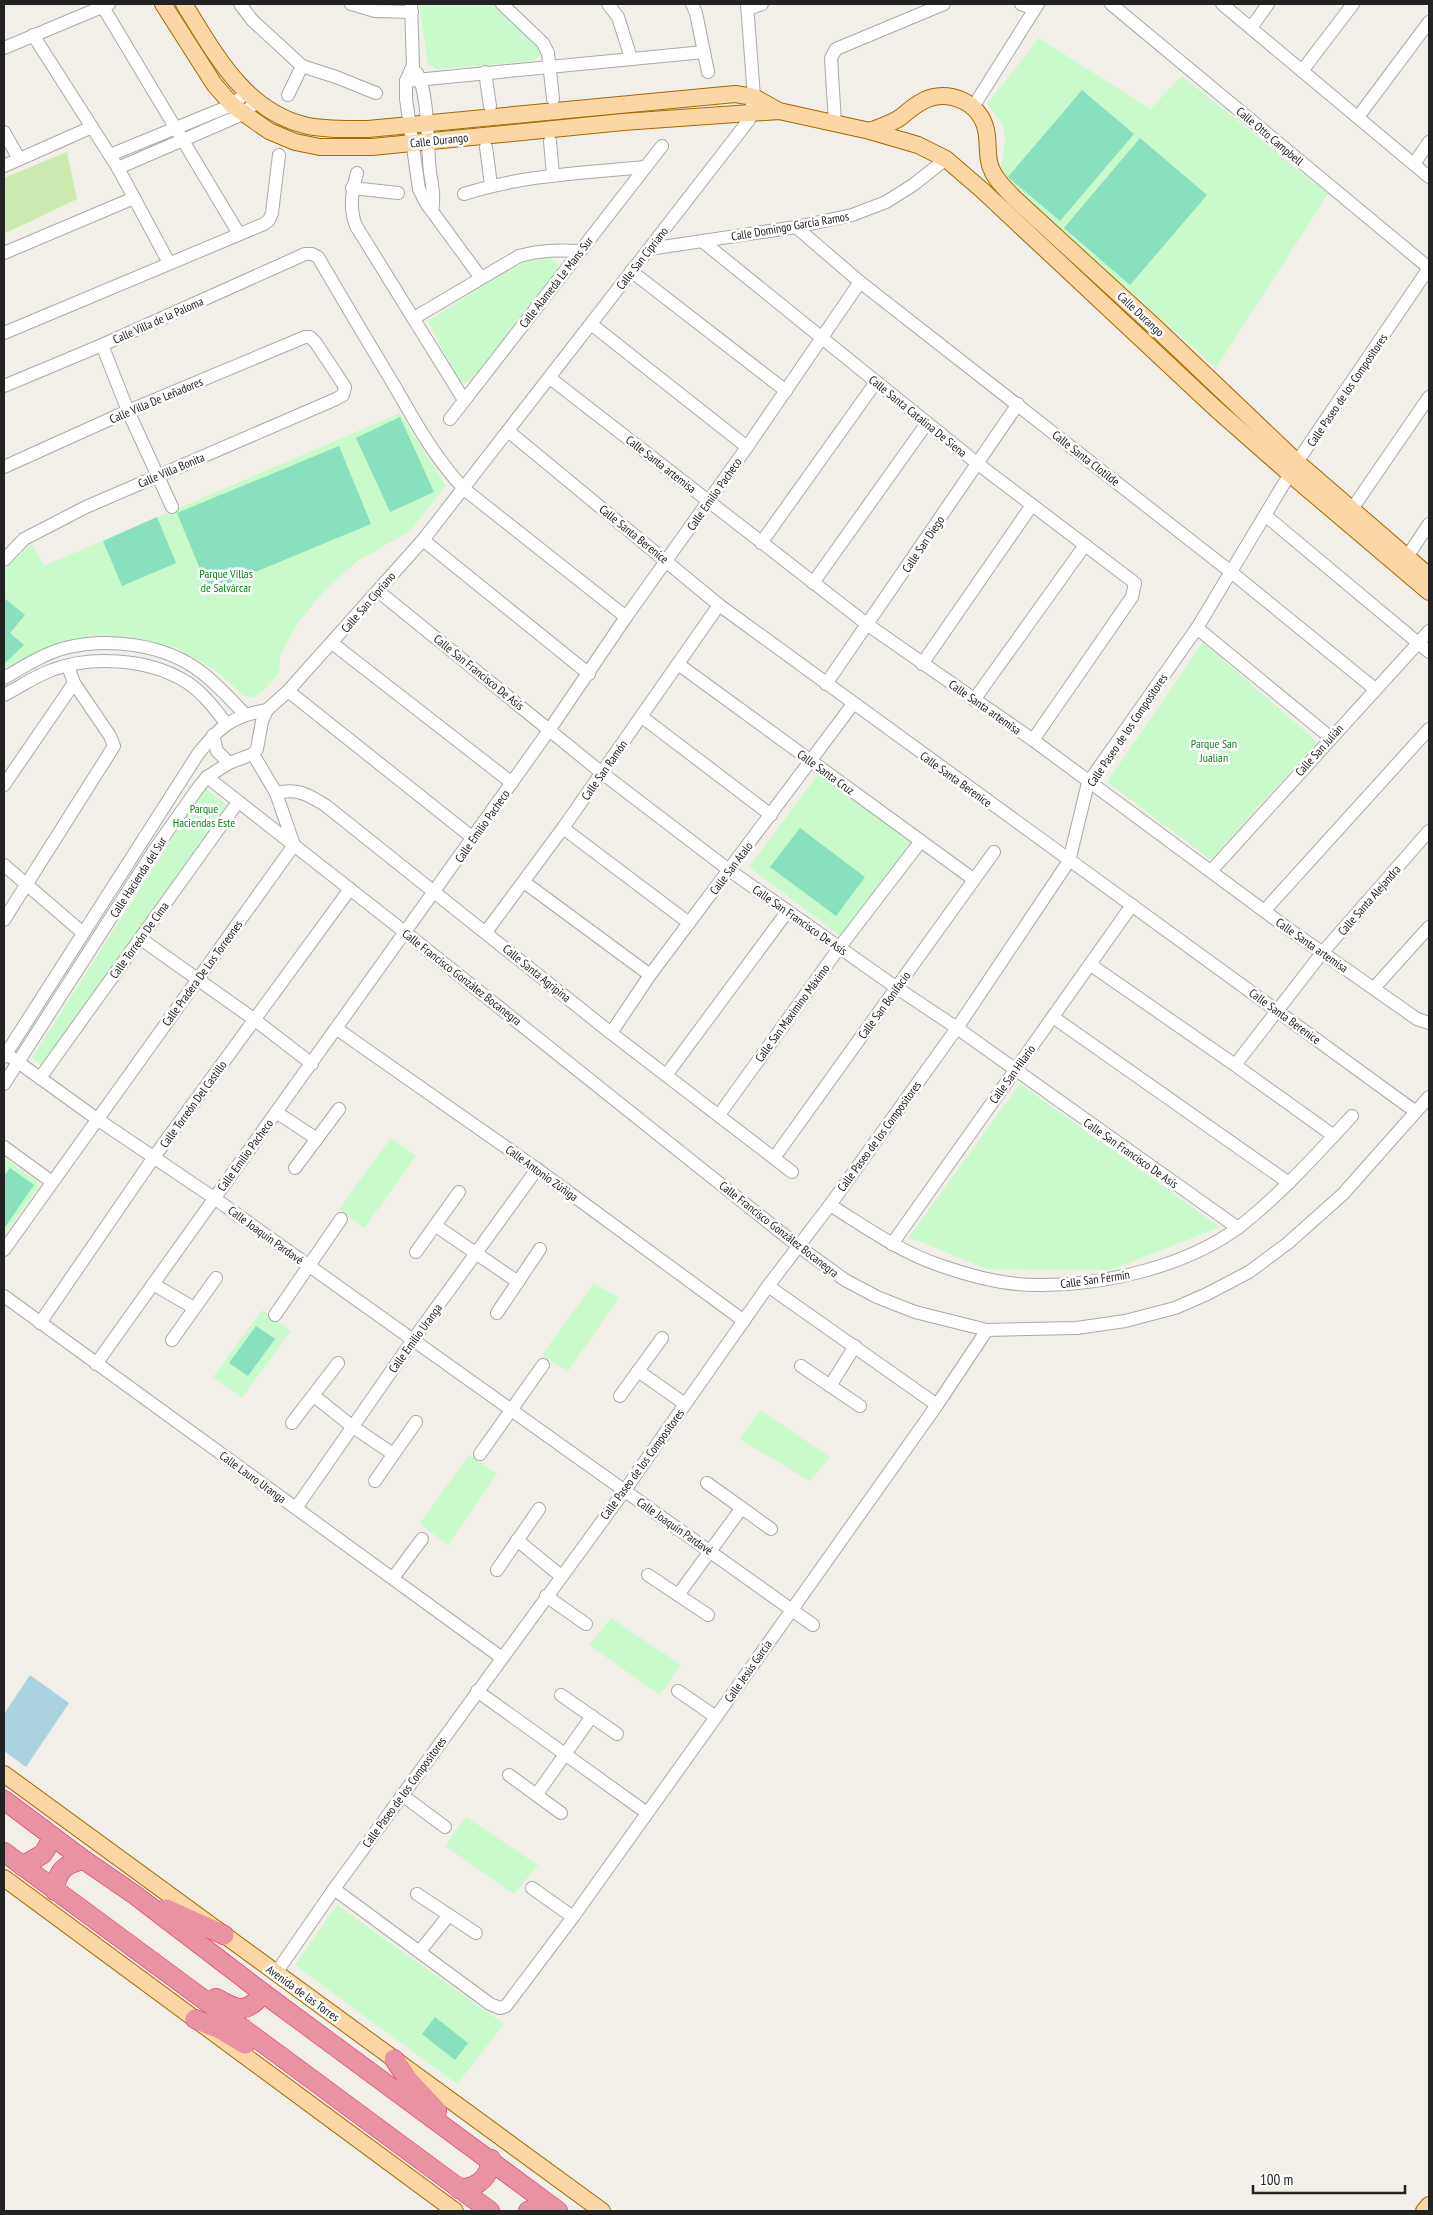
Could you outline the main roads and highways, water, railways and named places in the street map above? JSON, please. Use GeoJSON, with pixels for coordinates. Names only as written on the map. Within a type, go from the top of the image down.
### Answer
{"type":"FeatureCollection","features":[{"type":"Feature","properties":{"kind":"highway","name":"Avenida de las Torres"},"geometry":{"type":"LineString","coordinates":[[4,1800],[52,1837],[135,1895],[263,1993],[553,2207]]}},
{"type":"Feature","properties":{"kind":"highway"},"geometry":{"type":"LineString","coordinates":[[22,1866],[43,1854],[52,1837]]}},
{"type":"Feature","properties":{"kind":"highway"},"geometry":{"type":"LineString","coordinates":[[4,1852],[490,2211]]}},
{"type":"Feature","properties":{"kind":"highway"},"geometry":{"type":"LineString","coordinates":[[56,1891],[57,1877],[64,1866],[84,1860]]}},
{"type":"Feature","properties":{"kind":"highway"},"geometry":{"type":"LineString","coordinates":[[135,1895],[224,1935]]}},
{"type":"Feature","properties":{"kind":"highway"},"geometry":{"type":"LineString","coordinates":[[162,1969],[238,2009],[252,2006],[263,1993]]}},
{"type":"Feature","properties":{"kind":"highway"},"geometry":{"type":"LineString","coordinates":[[194,2019],[220,2029],[250,2047],[269,2048]]}},
{"type":"Feature","properties":{"kind":"highway"},"geometry":{"type":"LineString","coordinates":[[394,2059],[409,2081],[458,2137]]}},
{"type":"Feature","properties":{"kind":"highway"},"geometry":{"type":"LineString","coordinates":[[459,2189],[475,2186],[480,2182],[488,2174],[491,2160]]}},
{"type":"Feature","properties":{"kind":"highway"},"geometry":{"type":"LineString","coordinates":[[528,2211],[553,2207]]}},
{"type":"Feature","properties":{"kind":"main road","name":"Calle Durango"},"geometry":{"type":"LineString","coordinates":[[163,4],[214,84],[237,110],[269,131],[286,138],[320,147],[348,148],[753,105],[904,140],[946,159],[982,190],[1058,263],[1294,468],[1429,592]]}},
{"type":"Feature","properties":{"kind":"main road","name":"Calle Durango"},"geometry":{"type":"LineString","coordinates":[[184,4],[230,74],[251,98],[279,116],[313,126],[332,129],[368,129],[736,94],[753,105]]}},
{"type":"Feature","properties":{"kind":"main road","name":"Calle Durango"},"geometry":{"type":"LineString","coordinates":[[900,118],[923,101],[940,96],[955,97],[973,107],[980,115],[986,129],[990,167],[995,177],[1014,198],[1156,328],[1294,468],[1352,509],[1429,576]]}},
{"type":"Feature","properties":{"kind":"main road"},"geometry":{"type":"LineString","coordinates":[[870,131],[900,118],[900,129],[904,140]]}},
{"type":"Feature","properties":{"kind":"main road"},"geometry":{"type":"LineString","coordinates":[[982,190],[995,177]]}},
{"type":"Feature","properties":{"kind":"main road","name":"Avenida de las Torres"},"geometry":{"type":"LineString","coordinates":[[4,1774],[602,2211]]}},
{"type":"Feature","properties":{"kind":"main road"},"geometry":{"type":"LineString","coordinates":[[4,1878],[455,2211]]}},
{"type":"Feature","properties":{"kind":"main road"},"geometry":{"type":"LineString","coordinates":[[1424,2211],[1429,2205]]}},
{"type":"Feature","properties":{"kind":"water"},"geometry":{"type":"Polygon","coordinates":[[[30,1675],[69,1703],[26,1767],[4,1751],[4,1714],[30,1675]]]}},
{"type":"Feature","properties":{"kind":"park label","name":"Parque Villas de Salvárcar"},"geometry":{"type":"Point","coordinates":[226,580]}},
{"type":"Feature","properties":{"kind":"park label","name":"Parque San Jualian"},"geometry":{"type":"Point","coordinates":[1214,750]}},
{"type":"Feature","properties":{"kind":"park label","name":"Parque Haciendas Este"},"geometry":{"type":"Point","coordinates":[204,815]}}]}
